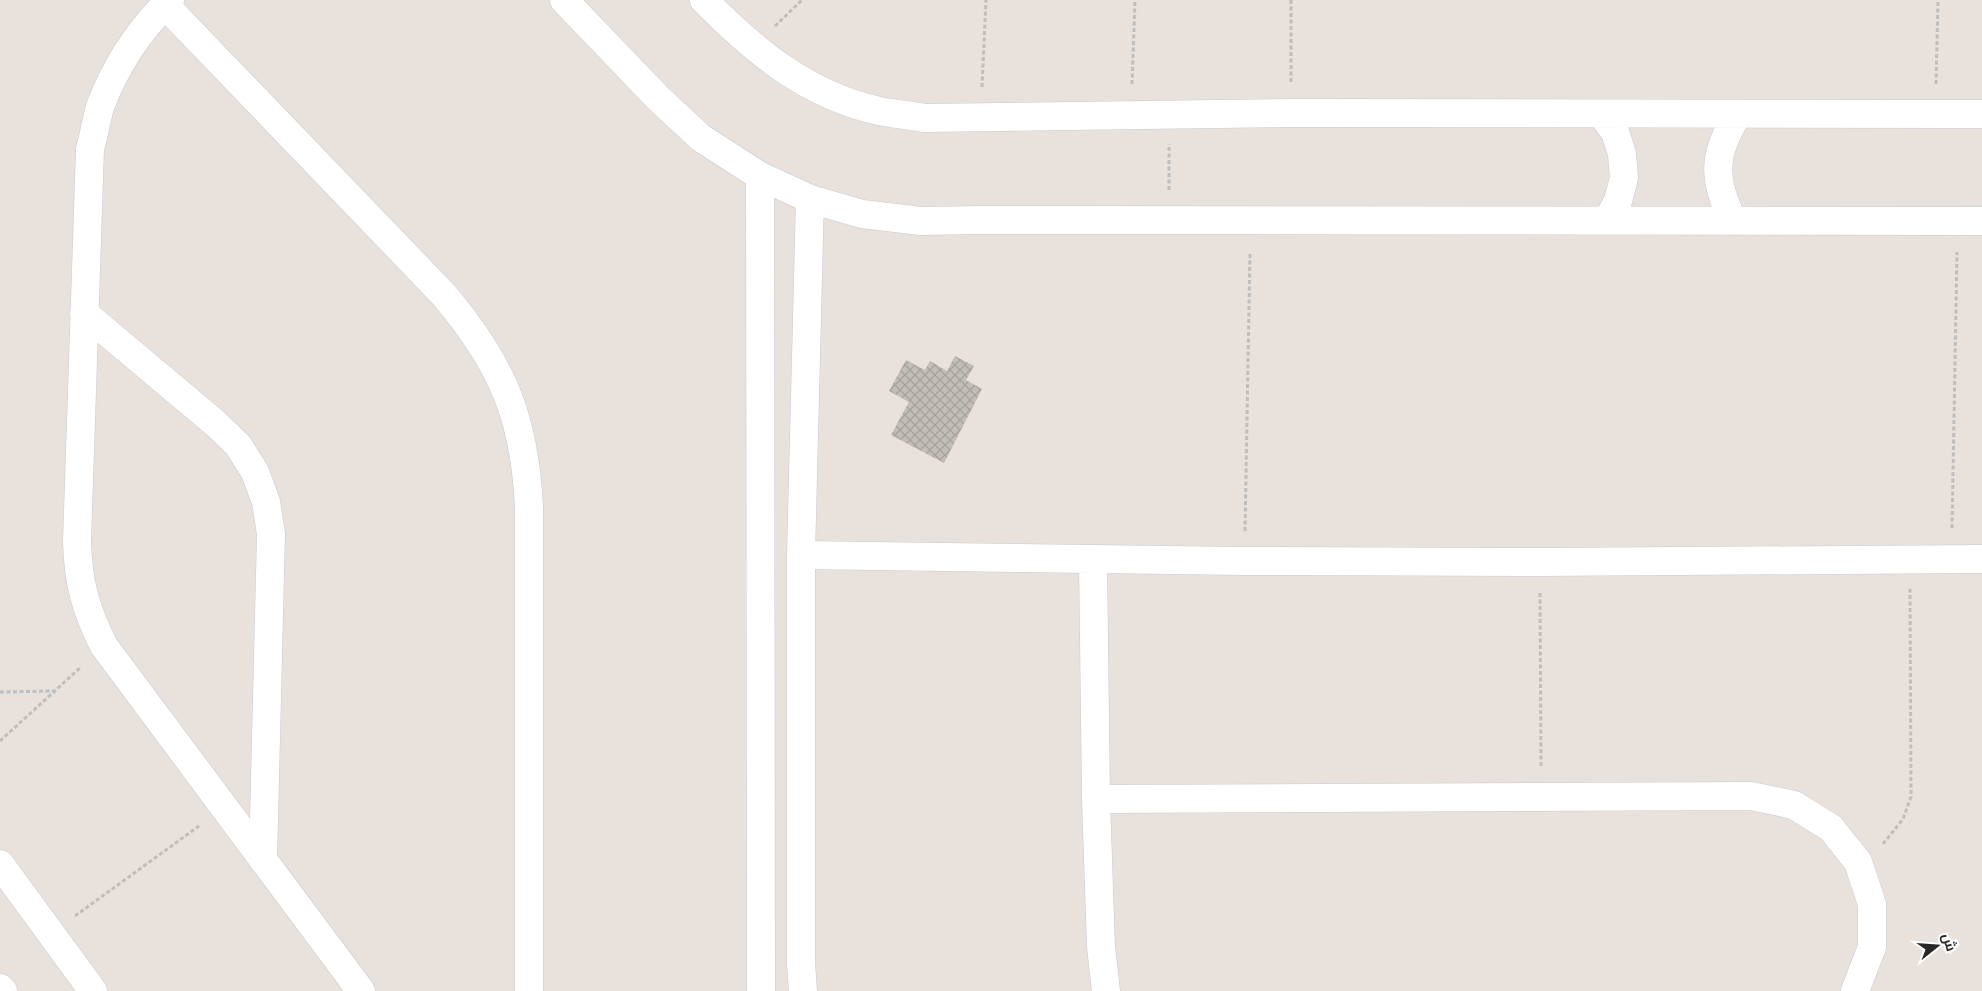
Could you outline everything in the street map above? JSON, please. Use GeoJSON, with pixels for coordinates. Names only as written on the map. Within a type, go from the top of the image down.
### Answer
{"type":"FeatureCollection","features":[{"type":"Feature","properties":{"kind":"street"},"geometry":{"type":"LineString","coordinates":[[564,0],[658,98],[701,138],[760,176],[810,199],[862,214],[921,221],[1970,221]]}},
{"type":"Feature","properties":{"kind":"street"},"geometry":{"type":"LineString","coordinates":[[704,0],[753,47],[791,75],[833,96],[878,110],[924,118],[1292,114],[1982,114]]}},
{"type":"Feature","properties":{"kind":"street"},"geometry":{"type":"LineString","coordinates":[[361,991],[104,646],[92,622],[83,596],[78,570],[77,542],[90,149],[100,109],[116,71],[138,36],[168,2],[466,320],[485,348],[501,377],[513,408],[528,474],[529,508],[529,991]]}},
{"type":"Feature","properties":{"kind":"street"},"geometry":{"type":"LineString","coordinates":[[1601,114],[1615,132],[1622,154],[1624,178],[1618,200],[1606,221]]}},
{"type":"Feature","properties":{"kind":"street"},"geometry":{"type":"LineString","coordinates":[[1733,221],[1723,200],[1718,178],[1719,155],[1726,133],[1738,114]]}},
{"type":"Feature","properties":{"kind":"street"},"geometry":{"type":"LineString","coordinates":[[760,176],[761,991]]}},
{"type":"Feature","properties":{"kind":"street"},"geometry":{"type":"LineString","coordinates":[[803,991],[801,964],[801,555],[810,199]]}},
{"type":"Feature","properties":{"kind":"street"},"geometry":{"type":"LineString","coordinates":[[84,313],[215,422],[238,445],[254,472],[266,502],[271,534],[264,860]]}},
{"type":"Feature","properties":{"kind":"street"},"geometry":{"type":"LineString","coordinates":[[801,555],[1245,561],[1539,562],[1982,558]]}},
{"type":"Feature","properties":{"kind":"street"},"geometry":{"type":"LineString","coordinates":[[1093,559],[1096,799],[1101,946],[1106,991]]}},
{"type":"Feature","properties":{"kind":"street"},"geometry":{"type":"LineString","coordinates":[[1096,799],[1751,796],[1794,805],[1831,828],[1858,862],[1872,904],[1872,947],[1855,991]]}},
{"type":"Feature","properties":{"kind":"street"},"geometry":{"type":"LineString","coordinates":[[0,864],[93,991]]}},
{"type":"Feature","properties":{"kind":"path"},"geometry":{"type":"LineString","coordinates":[[980,118],[986,0]]}},
{"type":"Feature","properties":{"kind":"path"},"geometry":{"type":"LineString","coordinates":[[1132,116],[1135,0]]}},
{"type":"Feature","properties":{"kind":"path"},"geometry":{"type":"LineString","coordinates":[[1290,0],[1292,114]]}},
{"type":"Feature","properties":{"kind":"path"},"geometry":{"type":"LineString","coordinates":[[1936,114],[1938,0]]}},
{"type":"Feature","properties":{"kind":"path"},"geometry":{"type":"LineString","coordinates":[[1168,220],[1170,116]]}},
{"type":"Feature","properties":{"kind":"path"},"geometry":{"type":"LineString","coordinates":[[1245,561],[1250,220]]}},
{"type":"Feature","properties":{"kind":"path"},"geometry":{"type":"LineString","coordinates":[[1952,558],[1970,221]]}},
{"type":"Feature","properties":{"kind":"path"},"geometry":{"type":"LineString","coordinates":[[1858,862],[1886,842],[1903,819],[1911,797],[1910,558]]}},
{"type":"Feature","properties":{"kind":"path"},"geometry":{"type":"LineString","coordinates":[[1539,562],[1541,797]]}},
{"type":"Feature","properties":{"kind":"path"},"geometry":{"type":"LineString","coordinates":[[0,741],[104,646]]}},
{"type":"Feature","properties":{"kind":"path"},"geometry":{"type":"LineString","coordinates":[[0,692],[55,691]]}},
{"type":"Feature","properties":{"kind":"path"},"geometry":{"type":"LineString","coordinates":[[51,933],[224,808]]}},
{"type":"Feature","properties":{"kind":"building"},"geometry":{"type":"Polygon","coordinates":[[[955,356],[974,366],[966,380],[982,389],[944,463],[891,435],[909,402],[889,391],[906,360],[925,370],[930,361],[947,371],[955,356]]]}}]}
